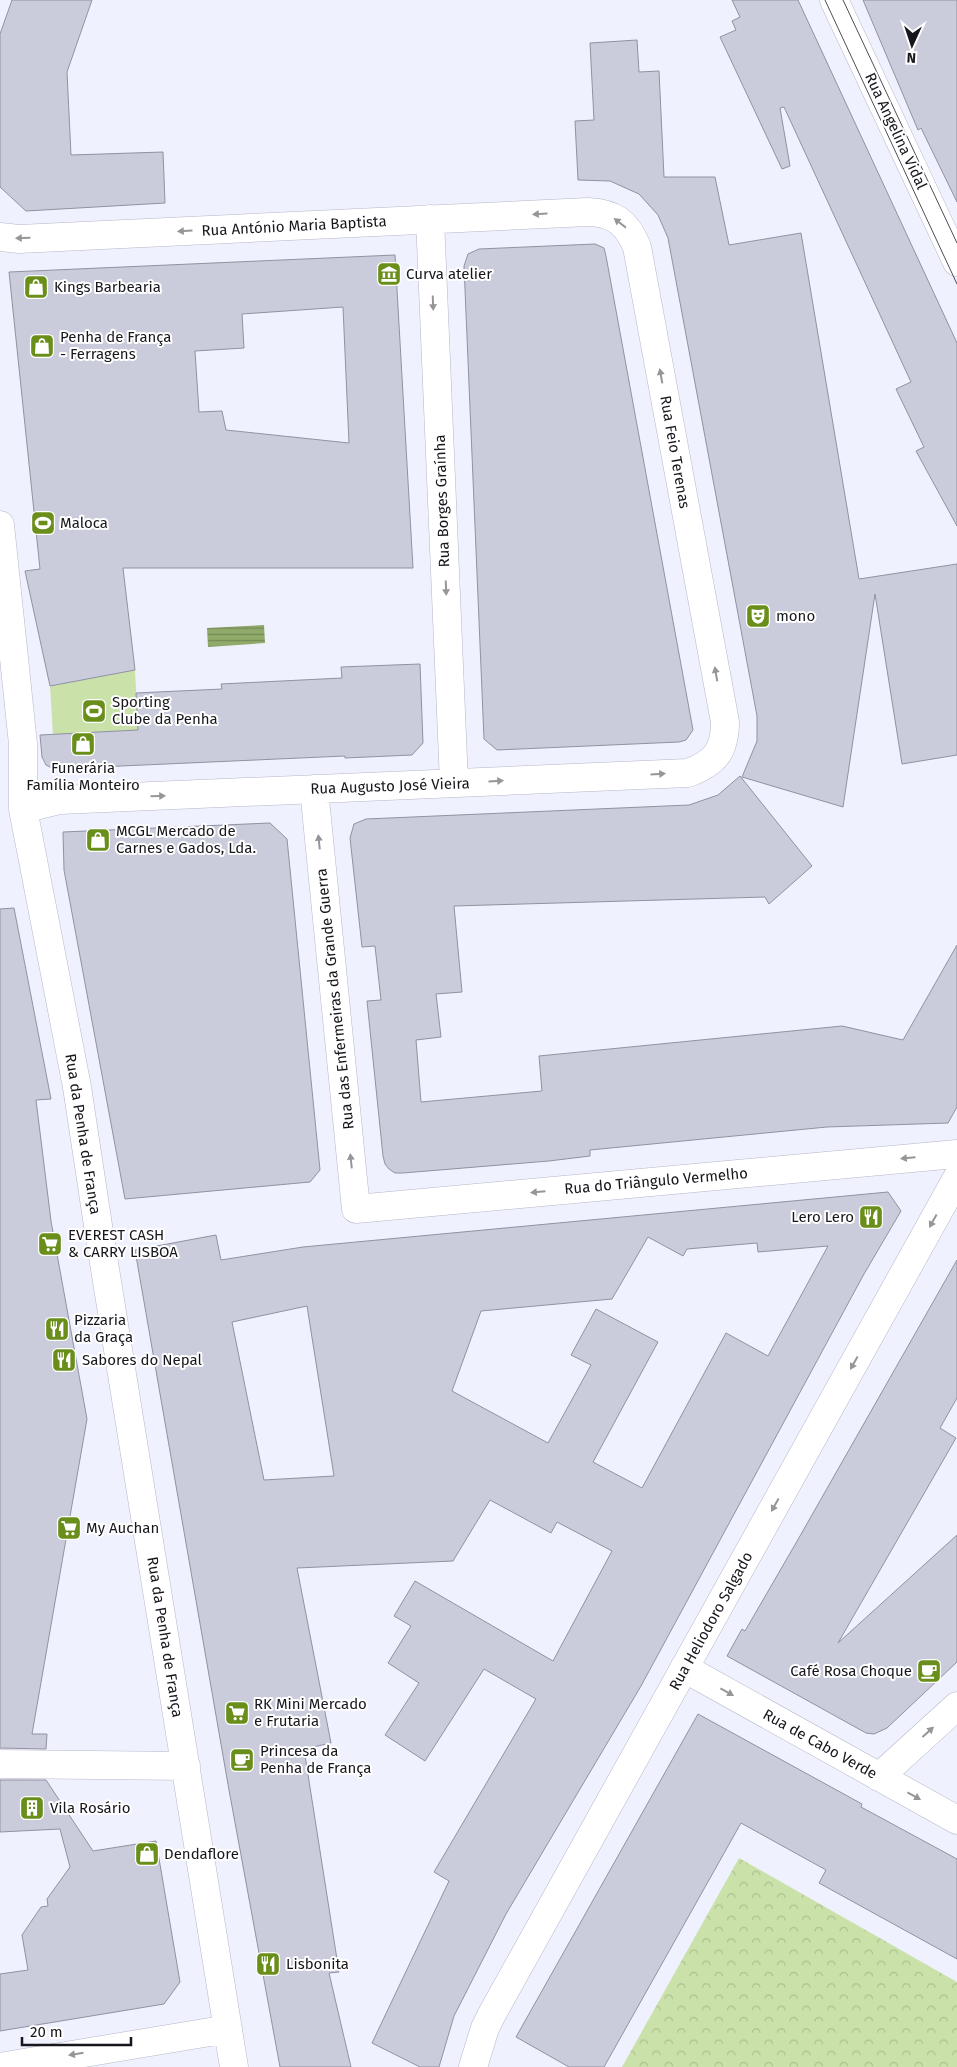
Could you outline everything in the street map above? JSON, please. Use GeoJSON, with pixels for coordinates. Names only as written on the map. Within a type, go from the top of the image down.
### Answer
{"type":"FeatureCollection","features":[{"type":"Feature","properties":{"kind":"street","name":"Rua Angelina Vidal"},"geometry":{"type":"LineString","coordinates":[[834,0],[957,262]]}},
{"type":"Feature","properties":{"kind":"street","name":"Rua António Maria Baptista"},"geometry":{"type":"LineString","coordinates":[[0,237],[19,239],[588,212]]}},
{"type":"Feature","properties":{"kind":"street","name":"Rua Feio Terenas"},"geometry":{"type":"LineString","coordinates":[[588,212],[602,213],[619,220],[631,233],[638,247],[725,722]]}},
{"type":"Feature","properties":{"kind":"street","name":"Rua Borges Graínha"},"geometry":{"type":"LineString","coordinates":[[430,219],[454,783]]}},
{"type":"Feature","properties":{"kind":"street","name":"Rua da Penha de França"},"geometry":{"type":"LineString","coordinates":[[0,525],[23,744],[23,809],[77,1088],[100,1242],[234,2067]]}},
{"type":"Feature","properties":{"kind":"street","name":"Rua Augusto José Vieira"},"geometry":{"type":"LineString","coordinates":[[23,809],[60,800],[688,773],[702,767],[717,756],[725,736],[725,722]]}},
{"type":"Feature","properties":{"kind":"street","name":"Rua das Enfermeiras da Grande Guerra"},"geometry":{"type":"LineString","coordinates":[[314,789],[356,1209]]}},
{"type":"Feature","properties":{"kind":"street","name":"Rua do Triângulo Vermelho"},"geometry":{"type":"LineString","coordinates":[[356,1209],[957,1154]]}},
{"type":"Feature","properties":{"kind":"street","name":"Rua Heliodoro Salgado"},"geometry":{"type":"LineString","coordinates":[[474,2067],[485,2028],[492,2014],[957,1178]]}},
{"type":"Feature","properties":{"kind":"street","name":"Rua de Cabo Verde"},"geometry":{"type":"LineString","coordinates":[[684,1668],[957,1820]]}},
{"type":"Feature","properties":{"kind":"street"},"geometry":{"type":"LineString","coordinates":[[879,1777],[957,1706]]}},
{"type":"Feature","properties":{"kind":"street"},"geometry":{"type":"LineString","coordinates":[[0,1764],[186,1766]]}},
{"type":"Feature","properties":{"kind":"street"},"geometry":{"type":"LineString","coordinates":[[0,2067],[228,2029]]}},
{"type":"Feature","properties":{"kind":"green space","name":"Sporting Clube da Penha"},"geometry":{"type":"Polygon","coordinates":[[[135,670],[138,730],[53,735],[50,686],[135,670]]]}},
{"type":"Feature","properties":{"kind":"green space"},"geometry":{"type":"Polygon","coordinates":[[[739,1858],[957,1982],[957,2067],[622,2067],[739,1858]]]}},
{"type":"Feature","properties":{"kind":"shaded area"},"geometry":{"type":"Polygon","coordinates":[[[264,625],[265,643],[208,647],[207,628],[264,625]]]}},
{"type":"Feature","properties":{"kind":"building"},"geometry":{"type":"Polygon","coordinates":[[[12,0],[92,0],[67,72],[71,155],[163,152],[165,203],[26,211],[0,187],[0,34],[12,0]]]}},
{"type":"Feature","properties":{"kind":"building"},"geometry":{"type":"Polygon","coordinates":[[[732,0],[798,0],[957,343],[957,526],[916,451],[924,447],[896,389],[911,382],[784,107],[780,108],[790,166],[782,169],[720,37],[736,30],[732,21],[740,17],[732,0]]]}},
{"type":"Feature","properties":{"kind":"building"},"geometry":{"type":"Polygon","coordinates":[[[863,0],[957,0],[957,202],[921,128],[918,130],[863,0]]]}},
{"type":"Feature","properties":{"kind":"building"},"geometry":{"type":"Polygon","coordinates":[[[637,40],[639,72],[659,71],[664,177],[715,177],[729,245],[801,233],[859,579],[957,564],[957,755],[902,764],[875,594],[843,807],[742,777],[757,741],[757,716],[668,238],[658,215],[639,194],[610,181],[578,180],[575,121],[594,120],[590,43],[637,40]]]}},
{"type":"Feature","properties":{"kind":"building"},"geometry":{"type":"Polygon","coordinates":[[[595,244],[604,248],[606,256],[693,730],[686,740],[679,742],[497,750],[484,739],[464,266],[468,254],[479,249],[595,244]]]}},
{"type":"Feature","properties":{"kind":"building"},"geometry":{"type":"Polygon","coordinates":[[[395,255],[413,568],[123,568],[135,670],[50,686],[25,571],[40,569],[9,272],[395,255]],[[343,307],[242,314],[244,348],[195,351],[199,412],[222,411],[226,430],[349,443],[343,307]]]}},
{"type":"Feature","properties":{"kind":"building"},"geometry":{"type":"Polygon","coordinates":[[[420,664],[423,743],[412,755],[345,758],[345,756],[54,769],[46,765],[42,757],[40,735],[138,730],[136,693],[222,689],[221,684],[342,678],[341,667],[420,664]]]}},
{"type":"Feature","properties":{"kind":"building"},"geometry":{"type":"Polygon","coordinates":[[[740,776],[812,866],[769,904],[765,897],[454,906],[462,992],[436,994],[441,1037],[416,1040],[421,1102],[542,1091],[539,1056],[842,1026],[903,1040],[957,945],[957,1107],[948,1123],[827,1127],[590,1150],[590,1156],[549,1161],[403,1173],[395,1173],[389,1169],[385,1164],[383,1156],[367,1001],[381,1000],[375,946],[362,947],[350,838],[354,824],[366,819],[689,805],[718,795],[740,776]]]}},
{"type":"Feature","properties":{"kind":"building"},"geometry":{"type":"Polygon","coordinates":[[[270,823],[287,839],[320,1170],[310,1182],[125,1199],[64,870],[63,832],[270,823]]]}},
{"type":"Feature","properties":{"kind":"building"},"geometry":{"type":"Polygon","coordinates":[[[14,908],[51,1099],[36,1100],[51,1221],[87,1419],[32,1734],[47,1734],[46,1749],[0,1748],[0,909],[14,908]]]}},
{"type":"Feature","properties":{"kind":"building"},"geometry":{"type":"Polygon","coordinates":[[[888,1192],[901,1211],[864,1274],[641,1686],[506,1914],[454,2016],[439,2067],[420,2067],[372,2043],[449,1881],[434,1872],[536,1699],[484,1669],[425,1761],[385,1735],[419,1683],[388,1663],[411,1626],[394,1616],[415,1581],[553,1661],[612,1551],[557,1522],[551,1533],[490,1500],[453,1561],[297,1568],[331,1743],[304,1749],[339,1972],[329,1973],[351,2067],[280,2067],[229,1790],[135,1250],[216,1235],[221,1260],[303,1247],[888,1192]],[[648,1237],[612,1299],[481,1311],[452,1391],[548,1443],[591,1365],[571,1355],[596,1309],[658,1342],[593,1462],[642,1488],[726,1333],[768,1356],[828,1246],[758,1252],[757,1243],[687,1249],[683,1256],[648,1237]],[[307,1306],[232,1322],[264,1480],[334,1476],[307,1306]]]}},
{"type":"Feature","properties":{"kind":"building"},"geometry":{"type":"Polygon","coordinates":[[[957,1260],[957,1398],[940,1428],[956,1438],[838,1643],[957,1535],[957,1662],[887,1728],[874,1734],[866,1733],[727,1656],[742,1629],[745,1631],[957,1260]]]}},
{"type":"Feature","properties":{"kind":"building"},"geometry":{"type":"Polygon","coordinates":[[[698,1714],[862,1804],[861,1807],[957,1859],[957,1959],[819,1883],[826,1870],[741,1823],[604,2067],[569,2067],[516,2037],[698,1714]]]}},
{"type":"Feature","properties":{"kind":"building"},"geometry":{"type":"Polygon","coordinates":[[[0,1780],[46,1780],[93,1851],[156,1841],[180,1982],[164,2004],[0,2031],[0,1974],[28,1970],[22,1935],[41,1907],[48,1906],[47,1899],[70,1867],[60,1829],[0,1832],[0,1780]]]}},
{"type":"Feature","properties":{"kind":"tram line"},"geometry":{"type":"LineString","coordinates":[[825,0],[957,284]]}},
{"type":"Feature","properties":{"kind":"tram line"},"geometry":{"type":"LineString","coordinates":[[843,0],[957,243]]}},
{"type":"Feature","properties":{"kind":"place","name":"Curva atelier"},"geometry":{"type":"Point","coordinates":[389,274]}},
{"type":"Feature","properties":{"kind":"place","name":"Kings Barbearia"},"geometry":{"type":"Point","coordinates":[36,287]}},
{"type":"Feature","properties":{"kind":"place","name":"Penha de França - Ferragens"},"geometry":{"type":"Point","coordinates":[42,346]}},
{"type":"Feature","properties":{"kind":"place","name":"Maloca"},"geometry":{"type":"Point","coordinates":[43,523]}},
{"type":"Feature","properties":{"kind":"place","name":"mono"},"geometry":{"type":"Point","coordinates":[758,616]}},
{"type":"Feature","properties":{"kind":"place","name":"Sporting Clube da Penha"},"geometry":{"type":"Point","coordinates":[94,711]}},
{"type":"Feature","properties":{"kind":"place","name":"Funerária Família Monteiro"},"geometry":{"type":"Point","coordinates":[83,744]}},
{"type":"Feature","properties":{"kind":"place","name":"MCGL Mercado de Carnes e Gados, Lda."},"geometry":{"type":"Point","coordinates":[98,840]}},
{"type":"Feature","properties":{"kind":"place","name":"Lero Lero"},"geometry":{"type":"Point","coordinates":[871,1217]}},
{"type":"Feature","properties":{"kind":"place","name":"EVEREST CASH & CARRY LISBOA"},"geometry":{"type":"Point","coordinates":[50,1244]}},
{"type":"Feature","properties":{"kind":"place","name":"Pizzaria da Graça"},"geometry":{"type":"Point","coordinates":[57,1329]}},
{"type":"Feature","properties":{"kind":"place","name":"Sabores do Nepal"},"geometry":{"type":"Point","coordinates":[64,1360]}},
{"type":"Feature","properties":{"kind":"place","name":"My Auchan"},"geometry":{"type":"Point","coordinates":[69,1528]}},
{"type":"Feature","properties":{"kind":"place","name":"Café Rosa Choque"},"geometry":{"type":"Point","coordinates":[929,1671]}},
{"type":"Feature","properties":{"kind":"place","name":"RK Mini Mercado e Frutaria"},"geometry":{"type":"Point","coordinates":[237,1713]}},
{"type":"Feature","properties":{"kind":"place","name":"Princesa da Penha de França"},"geometry":{"type":"Point","coordinates":[242,1760]}},
{"type":"Feature","properties":{"kind":"place","name":"Vila Rosário"},"geometry":{"type":"Point","coordinates":[32,1808]}},
{"type":"Feature","properties":{"kind":"place","name":"Dendaflore"},"geometry":{"type":"Point","coordinates":[147,1854]}},
{"type":"Feature","properties":{"kind":"place","name":"Lisbonita"},"geometry":{"type":"Point","coordinates":[268,1964]}}]}
